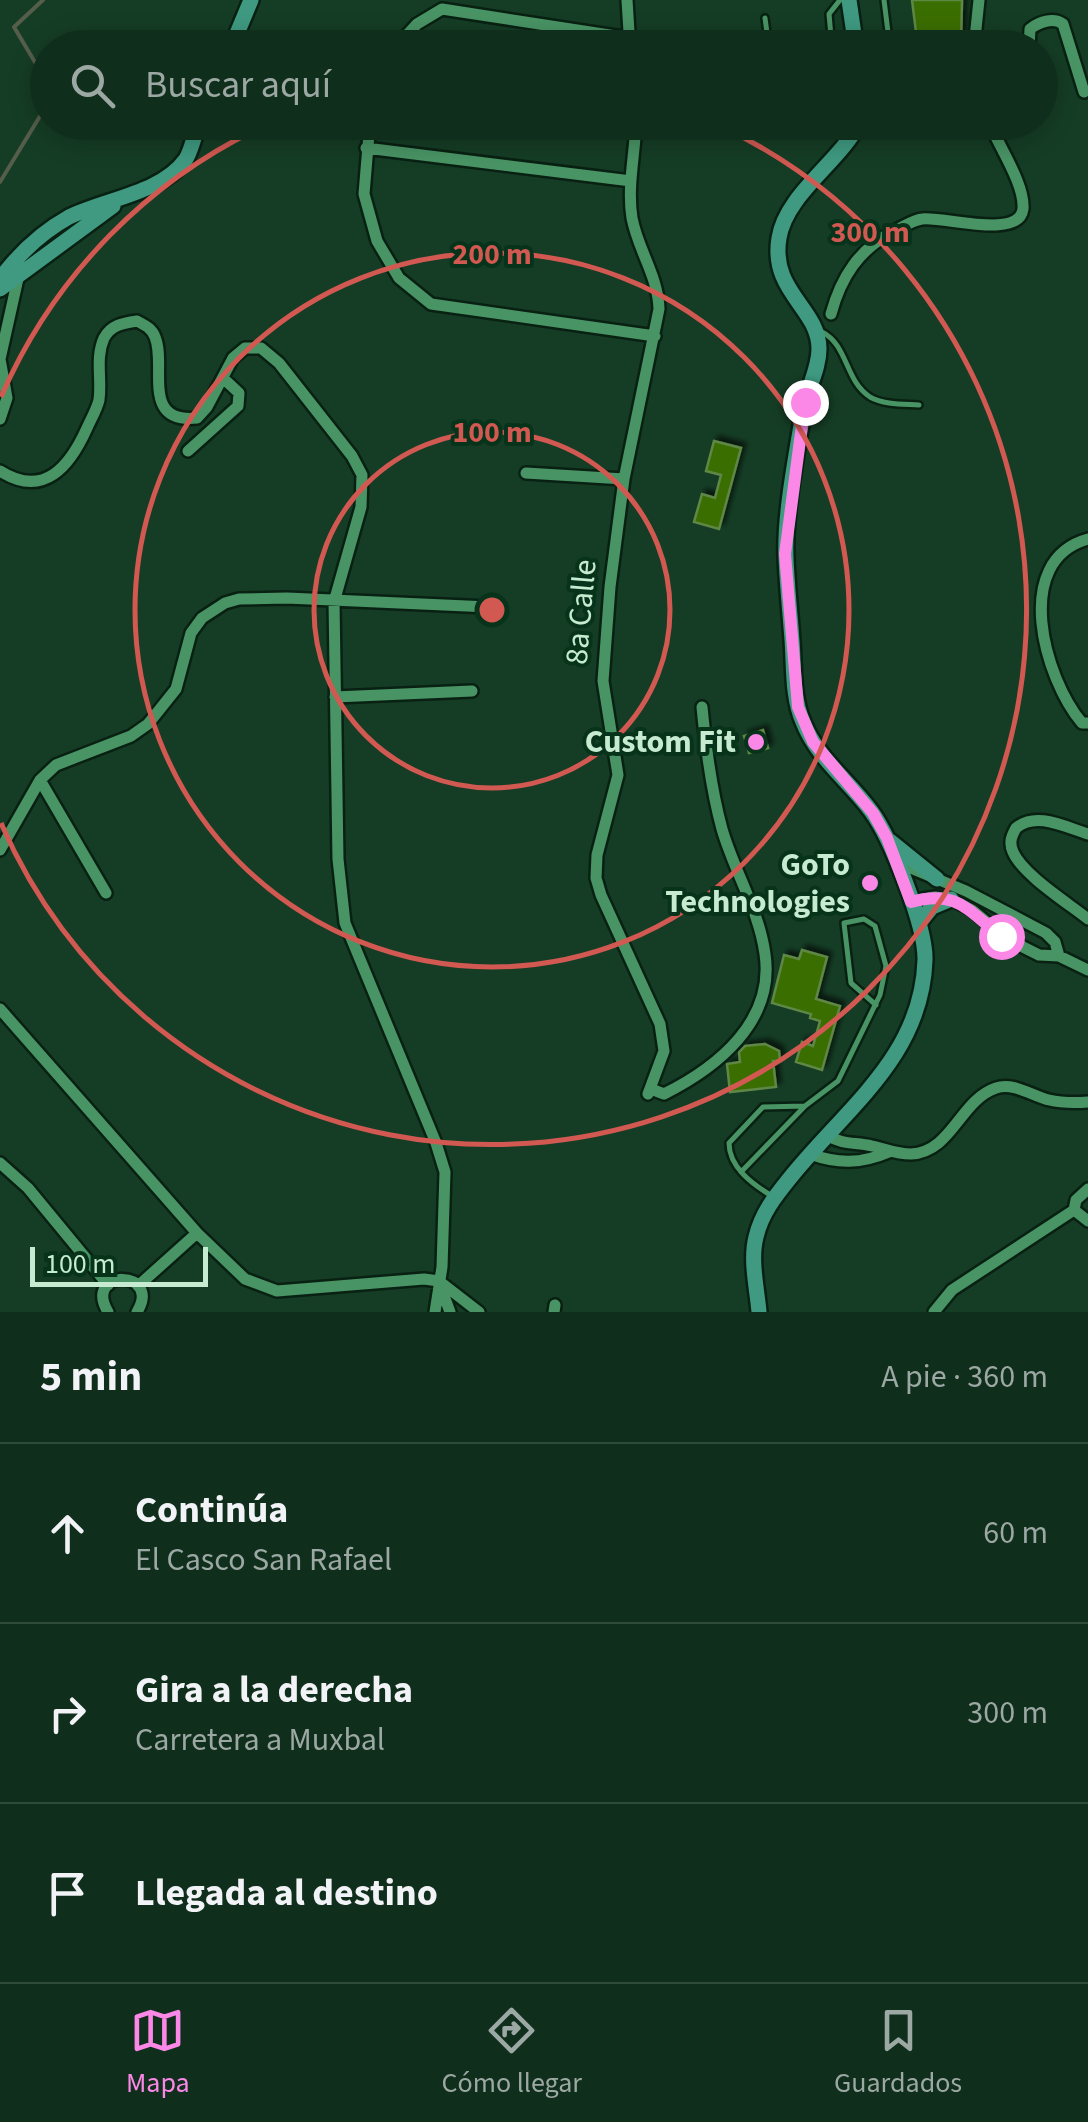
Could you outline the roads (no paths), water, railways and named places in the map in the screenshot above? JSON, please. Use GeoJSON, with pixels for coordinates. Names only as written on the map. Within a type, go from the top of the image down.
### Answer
{"type":"FeatureCollection","features":[{"type":"Feature","properties":{"kind":"main road"},"geometry":{"type":"LineString","coordinates":[[238,30],[251,0]]}},
{"type":"Feature","properties":{"kind":"main road"},"geometry":{"type":"LineString","coordinates":[[849,0],[853,30]]}},
{"type":"Feature","properties":{"kind":"main road"},"geometry":{"type":"LineString","coordinates":[[0,289],[19,274],[35,249],[67,239],[120,200],[169,174],[186,158],[192,140]]}},
{"type":"Feature","properties":{"kind":"main road"},"geometry":{"type":"LineString","coordinates":[[759,1312],[754,1242],[759,1225],[774,1198],[902,1044],[924,988],[925,951],[919,923],[887,838],[873,813],[813,742],[798,707],[785,554],[805,402],[819,348],[814,329],[788,292],[782,276],[779,238],[795,201],[851,140]]}},
{"type":"Feature","properties":{"kind":"main road"},"geometry":{"type":"LineString","coordinates":[[0,279],[59,224],[94,206],[120,200]]}},
{"type":"Feature","properties":{"kind":"main road"},"geometry":{"type":"LineString","coordinates":[[59,224],[67,230],[67,239]]}},
{"type":"Feature","properties":{"kind":"main road"},"geometry":{"type":"LineString","coordinates":[[887,838],[937,879]]}},
{"type":"Feature","properties":{"kind":"main road"},"geometry":{"type":"LineString","coordinates":[[919,923],[932,907],[951,899]]}},
{"type":"Feature","properties":{"kind":"street"},"geometry":{"type":"LineString","coordinates":[[627,0],[629,30]]}},
{"type":"Feature","properties":{"kind":"street"},"geometry":{"type":"LineString","coordinates":[[976,30],[980,0]]}},
{"type":"Feature","properties":{"kind":"street"},"geometry":{"type":"LineString","coordinates":[[412,30],[442,9],[558,30]]}},
{"type":"Feature","properties":{"kind":"street"},"geometry":{"type":"LineString","coordinates":[[977,19],[980,30]]}},
{"type":"Feature","properties":{"kind":"street"},"geometry":{"type":"LineString","coordinates":[[1030,30],[1049,21],[1063,24],[1084,92]]}},
{"type":"Feature","properties":{"kind":"street"},"geometry":{"type":"LineString","coordinates":[[367,140],[364,194],[378,241],[399,278],[431,304],[656,336]]}},
{"type":"Feature","properties":{"kind":"street","name":"8a Calle"},"geometry":{"type":"LineString","coordinates":[[634,140],[633,224],[658,287],[659,309],[624,479],[603,666],[618,775],[597,855],[596,878],[600,895],[660,1024],[664,1051],[650,1091],[664,1094],[714,1064],[752,1025],[765,987],[763,944],[723,832],[708,769],[702,708]]}},
{"type":"Feature","properties":{"kind":"street"},"geometry":{"type":"LineString","coordinates":[[830,314],[848,269],[863,252],[918,218],[993,226],[1010,224],[1018,218],[1022,209],[1016,183],[997,140]]}},
{"type":"Feature","properties":{"kind":"street"},"geometry":{"type":"LineString","coordinates":[[366,148],[631,180]]}},
{"type":"Feature","properties":{"kind":"street"},"geometry":{"type":"LineString","coordinates":[[0,419],[7,398],[0,359],[19,274]]}},
{"type":"Feature","properties":{"kind":"street"},"geometry":{"type":"LineString","coordinates":[[0,471],[23,482],[53,477],[72,460],[98,402],[98,366],[105,337],[116,325],[136,321],[150,329],[157,339],[159,394],[166,409],[182,419],[197,418],[233,358],[245,348],[261,348],[289,374],[352,456],[362,475],[361,507],[334,602],[338,860],[345,923],[445,1172],[435,1312]]}},
{"type":"Feature","properties":{"kind":"street"},"geometry":{"type":"LineString","coordinates":[[188,451],[238,406],[239,393],[223,378]]}},
{"type":"Feature","properties":{"kind":"street"},"geometry":{"type":"LineString","coordinates":[[526,473],[624,479]]}},
{"type":"Feature","properties":{"kind":"street"},"geometry":{"type":"LineString","coordinates":[[1088,539],[1072,543],[1051,562],[1042,612],[1044,644],[1057,684],[1071,710],[1082,723],[1088,724]]}},
{"type":"Feature","properties":{"kind":"street"},"geometry":{"type":"LineString","coordinates":[[0,850],[40,780],[66,760],[131,736],[148,724],[176,689],[191,633],[202,618],[225,603],[258,598],[488,606]]}},
{"type":"Feature","properties":{"kind":"street"},"geometry":{"type":"LineString","coordinates":[[335,697],[472,690]]}},
{"type":"Feature","properties":{"kind":"street"},"geometry":{"type":"LineString","coordinates":[[40,780],[106,893]]}},
{"type":"Feature","properties":{"kind":"street"},"geometry":{"type":"LineString","coordinates":[[1088,834],[1031,820],[1016,828],[1010,846],[1027,870],[1088,919]]}},
{"type":"Feature","properties":{"kind":"street"},"geometry":{"type":"LineString","coordinates":[[896,862],[1051,937],[1059,956]]}},
{"type":"Feature","properties":{"kind":"street"},"geometry":{"type":"LineString","coordinates":[[911,902],[930,897],[951,899],[972,910],[1007,939],[1045,958],[1059,956],[1088,970]]}},
{"type":"Feature","properties":{"kind":"street"},"geometry":{"type":"LineString","coordinates":[[1007,939],[1016,919]]}},
{"type":"Feature","properties":{"kind":"street"},"geometry":{"type":"LineString","coordinates":[[0,1009],[197,1233],[245,1279],[266,1289],[289,1291],[424,1279],[439,1282],[478,1312]]}},
{"type":"Feature","properties":{"kind":"street"},"geometry":{"type":"LineString","coordinates":[[828,1136],[844,1145],[914,1154],[937,1144],[970,1106],[994,1089],[1006,1086],[1047,1100],[1088,1102]]}},
{"type":"Feature","properties":{"kind":"street"},"geometry":{"type":"LineString","coordinates":[[810,1154],[835,1162],[870,1160],[889,1152]]}},
{"type":"Feature","properties":{"kind":"street"},"geometry":{"type":"LineString","coordinates":[[0,1163],[28,1188],[108,1285]]}},
{"type":"Feature","properties":{"kind":"street"},"geometry":{"type":"LineString","coordinates":[[934,1312],[952,1290],[1074,1210],[1076,1200],[1088,1190]]}},
{"type":"Feature","properties":{"kind":"street"},"geometry":{"type":"LineString","coordinates":[[1074,1210],[1088,1220]]}},
{"type":"Feature","properties":{"kind":"street"},"geometry":{"type":"LineString","coordinates":[[138,1286],[197,1233]]}},
{"type":"Feature","properties":{"kind":"street"},"geometry":{"type":"LineString","coordinates":[[108,1312],[103,1301],[108,1285],[123,1278],[138,1286],[143,1298],[137,1312]]}},
{"type":"Feature","properties":{"kind":"street"},"geometry":{"type":"LineString","coordinates":[[439,1282],[450,1312]]}},
{"type":"Feature","properties":{"kind":"lane"},"geometry":{"type":"LineString","coordinates":[[830,30],[829,14],[840,0]]}},
{"type":"Feature","properties":{"kind":"lane"},"geometry":{"type":"LineString","coordinates":[[884,0],[888,30]]}},
{"type":"Feature","properties":{"kind":"lane"},"geometry":{"type":"LineString","coordinates":[[765,18],[767,30]]}},
{"type":"Feature","properties":{"kind":"lane"},"geometry":{"type":"LineString","coordinates":[[814,329],[837,341],[848,372],[871,397],[920,406]]}},
{"type":"Feature","properties":{"kind":"lane"},"geometry":{"type":"LineString","coordinates":[[742,1172],[805,1106],[838,1081],[876,1005],[886,966],[875,926],[864,920],[844,923],[851,983],[876,1005]]}},
{"type":"Feature","properties":{"kind":"lane"},"geometry":{"type":"LineString","coordinates":[[774,1198],[749,1182],[728,1150],[729,1143],[761,1109],[805,1106]]}},
{"type":"Feature","properties":{"kind":"waterway"},"geometry":{"type":"LineString","coordinates":[[30,54],[14,27],[43,0]]}},
{"type":"Feature","properties":{"kind":"waterway"},"geometry":{"type":"LineString","coordinates":[[0,182],[30,133]]}},
{"type":"Feature","properties":{"kind":"place","name":"Custom Fit"},"geometry":{"type":"Point","coordinates":[756,742]}},
{"type":"Feature","properties":{"kind":"place","name":"GoTo Technologies"},"geometry":{"type":"Point","coordinates":[870,883]}}]}
